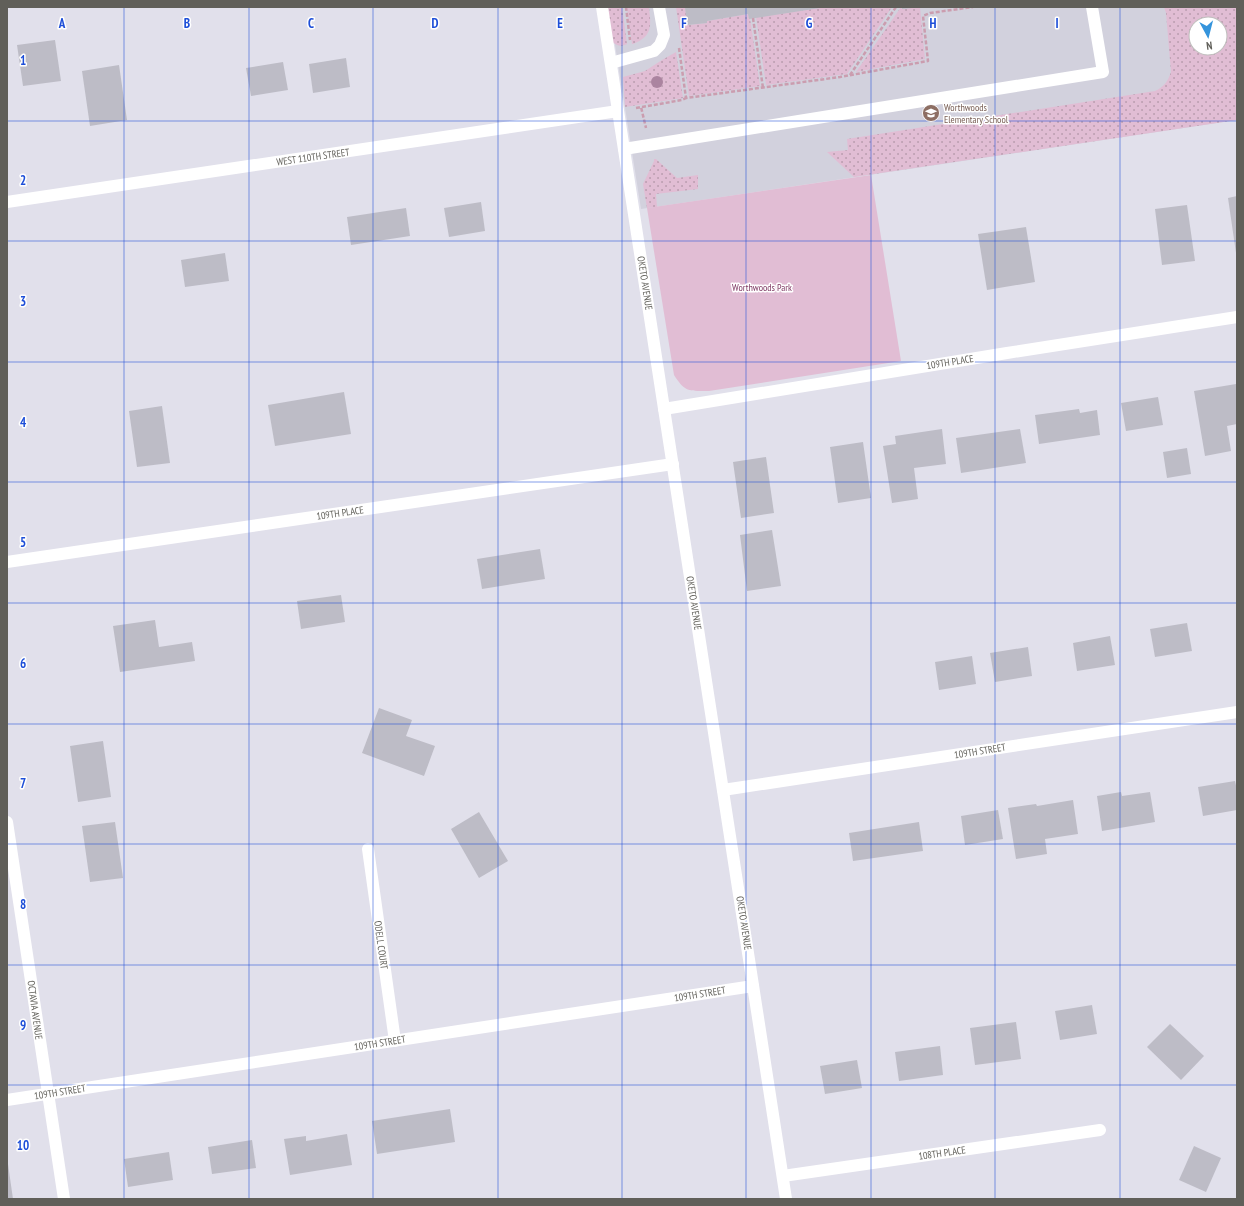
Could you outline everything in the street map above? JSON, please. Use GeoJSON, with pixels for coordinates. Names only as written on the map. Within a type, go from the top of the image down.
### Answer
{"type":"FeatureCollection","features":[{"type":"Feature","properties":{"kind":"street","name":"OKETO AVENUE"},"geometry":{"type":"LineString","coordinates":[[602,7],[786,1199]]}},
{"type":"Feature","properties":{"kind":"street"},"geometry":{"type":"LineString","coordinates":[[611,63],[630,59],[654,51],[660,45],[664,35],[659,7]]}},
{"type":"Feature","properties":{"kind":"street"},"geometry":{"type":"LineString","coordinates":[[624,149],[1103,72],[1092,7]]}},
{"type":"Feature","properties":{"kind":"street","name":"WEST 110TH STREET"},"geometry":{"type":"LineString","coordinates":[[7,202],[618,111]]}},
{"type":"Feature","properties":{"kind":"street","name":"109TH PLACE"},"geometry":{"type":"LineString","coordinates":[[664,409],[1237,317]]}},
{"type":"Feature","properties":{"kind":"street","name":"109TH PLACE"},"geometry":{"type":"LineString","coordinates":[[7,562],[673,464]]}},
{"type":"Feature","properties":{"kind":"street","name":"109TH STREET"},"geometry":{"type":"LineString","coordinates":[[723,790],[1237,712]]}},
{"type":"Feature","properties":{"kind":"street","name":"OCTAVIA AVENUE"},"geometry":{"type":"LineString","coordinates":[[7,822],[64,1199]]}},
{"type":"Feature","properties":{"kind":"street","name":"ODELL COURT"},"geometry":{"type":"LineString","coordinates":[[368,849],[395,1041]]}},
{"type":"Feature","properties":{"kind":"street","name":"109TH STREET"},"geometry":{"type":"LineString","coordinates":[[7,1100],[753,986]]}},
{"type":"Feature","properties":{"kind":"street","name":"108TH PLACE"},"geometry":{"type":"LineString","coordinates":[[783,1176],[1100,1130]]}},
{"type":"Feature","properties":{"kind":"path"},"geometry":{"type":"LineString","coordinates":[[626,7],[631,45],[630,59]]}},
{"type":"Feature","properties":{"kind":"path"},"geometry":{"type":"LineString","coordinates":[[850,76],[896,7]]}},
{"type":"Feature","properties":{"kind":"path"},"geometry":{"type":"LineString","coordinates":[[632,109],[686,98],[850,76],[928,61],[923,16],[930,13],[973,7]]}},
{"type":"Feature","properties":{"kind":"path"},"geometry":{"type":"LineString","coordinates":[[753,18],[763,88]]}},
{"type":"Feature","properties":{"kind":"path"},"geometry":{"type":"LineString","coordinates":[[679,45],[686,98]]}},
{"type":"Feature","properties":{"kind":"path"},"geometry":{"type":"LineString","coordinates":[[641,107],[648,145]]}},
{"type":"Feature","properties":{"kind":"shaded area","name":"Worthwoods Elementary School"},"geometry":{"type":"Polygon","coordinates":[[[609,7],[1237,7],[1237,120],[641,209],[609,7]]]}},
{"type":"Feature","properties":{"kind":"green space"},"geometry":{"type":"Polygon","coordinates":[[[607,7],[622,7],[627,44],[623,46],[619,46],[612,42],[607,7]]]}},
{"type":"Feature","properties":{"kind":"green space"},"geometry":{"type":"Polygon","coordinates":[[[627,7],[649,7],[649,30],[644,38],[633,44],[632,44],[627,7]]]}},
{"type":"Feature","properties":{"kind":"green space"},"geometry":{"type":"Polygon","coordinates":[[[676,7],[685,7],[688,25],[707,23],[707,21],[748,14],[750,18],[760,86],[689,96],[676,7]]]}},
{"type":"Feature","properties":{"kind":"green space"},"geometry":{"type":"Polygon","coordinates":[[[826,7],[892,7],[847,74],[766,85],[756,17],[826,7]]]}},
{"type":"Feature","properties":{"kind":"green space"},"geometry":{"type":"Polygon","coordinates":[[[901,7],[902,9],[920,7],[925,59],[856,72],[901,7]]]}},
{"type":"Feature","properties":{"kind":"green space"},"geometry":{"type":"Polygon","coordinates":[[[1164,7],[1237,7],[1237,120],[854,177],[827,152],[848,150],[847,139],[1155,91],[1161,88],[1171,72],[1166,13],[1164,7]]]}},
{"type":"Feature","properties":{"kind":"green space"},"geometry":{"type":"Polygon","coordinates":[[[676,52],[683,98],[625,107],[623,77],[645,71],[676,52]]]}},
{"type":"Feature","properties":{"kind":"green space"},"geometry":{"type":"Polygon","coordinates":[[[654,159],[656,159],[677,178],[698,175],[698,189],[656,194],[657,207],[647,208],[643,184],[654,159]]]}},
{"type":"Feature","properties":{"kind":"green space","name":"Worthwoods Park"},"geometry":{"type":"Polygon","coordinates":[[[871,175],[901,361],[709,391],[696,391],[684,388],[674,375],[647,208],[871,175]]]}},
{"type":"Feature","properties":{"kind":"building"},"geometry":{"type":"Polygon","coordinates":[[[685,7],[820,8],[749,19],[748,14],[707,21],[707,23],[687,25],[685,7]]]}},
{"type":"Feature","properties":{"kind":"building"},"geometry":{"type":"Polygon","coordinates":[[[902,7],[912,7],[912,8],[902,9],[902,7]]]}},
{"type":"Feature","properties":{"kind":"building"},"geometry":{"type":"Polygon","coordinates":[[[55,40],[61,81],[23,86],[17,45],[55,40]]]}},
{"type":"Feature","properties":{"kind":"building"},"geometry":{"type":"Polygon","coordinates":[[[346,58],[350,87],[313,93],[309,64],[346,58]]]}},
{"type":"Feature","properties":{"kind":"building"},"geometry":{"type":"Polygon","coordinates":[[[283,62],[288,90],[251,96],[246,68],[283,62]]]}},
{"type":"Feature","properties":{"kind":"building"},"geometry":{"type":"Polygon","coordinates":[[[119,65],[127,120],[90,126],[82,71],[119,65]]]}},
{"type":"Feature","properties":{"kind":"building"},"geometry":{"type":"Polygon","coordinates":[[[1237,196],[1237,253],[1236,253],[1228,198],[1237,196]]]}},
{"type":"Feature","properties":{"kind":"building"},"geometry":{"type":"Polygon","coordinates":[[[481,202],[485,231],[449,237],[444,208],[481,202]]]}},
{"type":"Feature","properties":{"kind":"building"},"geometry":{"type":"Polygon","coordinates":[[[1187,205],[1195,261],[1162,265],[1155,209],[1187,205]]]}},
{"type":"Feature","properties":{"kind":"building"},"geometry":{"type":"Polygon","coordinates":[[[406,208],[410,236],[351,245],[347,217],[406,208]]]}},
{"type":"Feature","properties":{"kind":"building"},"geometry":{"type":"Polygon","coordinates":[[[1026,227],[1035,282],[987,290],[978,234],[1026,227]]]}},
{"type":"Feature","properties":{"kind":"building"},"geometry":{"type":"Polygon","coordinates":[[[225,253],[229,281],[185,287],[181,260],[225,253]]]}},
{"type":"Feature","properties":{"kind":"building"},"geometry":{"type":"Polygon","coordinates":[[[1236,384],[1237,424],[1227,426],[1231,451],[1205,456],[1194,391],[1236,384]]]}},
{"type":"Feature","properties":{"kind":"building"},"geometry":{"type":"Polygon","coordinates":[[[344,392],[351,434],[275,446],[268,405],[344,392]]]}},
{"type":"Feature","properties":{"kind":"building"},"geometry":{"type":"Polygon","coordinates":[[[1158,397],[1163,425],[1126,431],[1121,403],[1158,397]]]}},
{"type":"Feature","properties":{"kind":"building"},"geometry":{"type":"Polygon","coordinates":[[[162,406],[170,463],[137,467],[129,411],[162,406]]]}},
{"type":"Feature","properties":{"kind":"building"},"geometry":{"type":"Polygon","coordinates":[[[1079,409],[1080,413],[1097,410],[1100,435],[1039,444],[1035,415],[1079,409]]]}},
{"type":"Feature","properties":{"kind":"building"},"geometry":{"type":"Polygon","coordinates":[[[942,429],[946,464],[914,468],[918,499],[892,503],[883,446],[896,444],[895,436],[942,429]]]}},
{"type":"Feature","properties":{"kind":"building"},"geometry":{"type":"Polygon","coordinates":[[[1020,429],[1026,463],[961,473],[956,438],[1020,429]]]}},
{"type":"Feature","properties":{"kind":"building"},"geometry":{"type":"Polygon","coordinates":[[[863,442],[871,498],[838,503],[830,447],[863,442]]]}},
{"type":"Feature","properties":{"kind":"building"},"geometry":{"type":"Polygon","coordinates":[[[1187,448],[1191,474],[1167,478],[1163,452],[1187,448]]]}},
{"type":"Feature","properties":{"kind":"building"},"geometry":{"type":"Polygon","coordinates":[[[766,457],[774,513],[741,518],[733,462],[766,457]]]}},
{"type":"Feature","properties":{"kind":"building"},"geometry":{"type":"Polygon","coordinates":[[[772,530],[781,586],[747,591],[740,535],[772,530]]]}},
{"type":"Feature","properties":{"kind":"building"},"geometry":{"type":"Polygon","coordinates":[[[540,549],[545,579],[482,589],[477,559],[540,549]]]}},
{"type":"Feature","properties":{"kind":"building"},"geometry":{"type":"Polygon","coordinates":[[[341,595],[345,622],[301,629],[297,601],[341,595]]]}},
{"type":"Feature","properties":{"kind":"building"},"geometry":{"type":"Polygon","coordinates":[[[155,620],[159,647],[192,642],[195,661],[120,672],[113,626],[155,620]]]}},
{"type":"Feature","properties":{"kind":"building"},"geometry":{"type":"Polygon","coordinates":[[[1187,623],[1192,651],[1155,657],[1150,629],[1187,623]]]}},
{"type":"Feature","properties":{"kind":"building"},"geometry":{"type":"Polygon","coordinates":[[[1110,636],[1115,665],[1077,671],[1073,643],[1110,636]]]}},
{"type":"Feature","properties":{"kind":"building"},"geometry":{"type":"Polygon","coordinates":[[[1028,647],[1032,676],[995,682],[990,653],[1028,647]]]}},
{"type":"Feature","properties":{"kind":"building"},"geometry":{"type":"Polygon","coordinates":[[[972,656],[976,684],[939,690],[935,662],[972,656]]]}},
{"type":"Feature","properties":{"kind":"building"},"geometry":{"type":"Polygon","coordinates":[[[379,708],[412,720],[406,736],[435,746],[424,776],[362,753],[379,708]]]}},
{"type":"Feature","properties":{"kind":"building"},"geometry":{"type":"Polygon","coordinates":[[[103,741],[111,797],[78,802],[70,746],[103,741]]]}},
{"type":"Feature","properties":{"kind":"building"},"geometry":{"type":"Polygon","coordinates":[[[1235,781],[1237,790],[1237,810],[1203,816],[1198,787],[1235,781]]]}},
{"type":"Feature","properties":{"kind":"building"},"geometry":{"type":"Polygon","coordinates":[[[1121,792],[1122,796],[1150,792],[1155,822],[1102,831],[1097,796],[1121,792]]]}},
{"type":"Feature","properties":{"kind":"building"},"geometry":{"type":"Polygon","coordinates":[[[1073,800],[1078,834],[1045,839],[1047,854],[1016,859],[1008,808],[1036,804],[1037,806],[1073,800]]]}},
{"type":"Feature","properties":{"kind":"building"},"geometry":{"type":"Polygon","coordinates":[[[998,810],[1003,839],[965,845],[961,816],[998,810]]]}},
{"type":"Feature","properties":{"kind":"building"},"geometry":{"type":"Polygon","coordinates":[[[479,812],[508,861],[479,878],[451,829],[479,812]]]}},
{"type":"Feature","properties":{"kind":"building"},"geometry":{"type":"Polygon","coordinates":[[[115,822],[123,878],[90,882],[82,826],[115,822]]]}},
{"type":"Feature","properties":{"kind":"building"},"geometry":{"type":"Polygon","coordinates":[[[919,822],[923,851],[853,861],[849,833],[919,822]]]}},
{"type":"Feature","properties":{"kind":"building"},"geometry":{"type":"Polygon","coordinates":[[[1092,1005],[1097,1034],[1060,1040],[1055,1011],[1092,1005]]]}},
{"type":"Feature","properties":{"kind":"building"},"geometry":{"type":"Polygon","coordinates":[[[1016,1022],[1021,1059],[975,1065],[970,1028],[1016,1022]]]}},
{"type":"Feature","properties":{"kind":"building"},"geometry":{"type":"Polygon","coordinates":[[[1170,1024],[1204,1056],[1181,1080],[1147,1047],[1170,1024]]]}},
{"type":"Feature","properties":{"kind":"building"},"geometry":{"type":"Polygon","coordinates":[[[940,1046],[943,1075],[899,1081],[895,1052],[940,1046]]]}},
{"type":"Feature","properties":{"kind":"building"},"geometry":{"type":"Polygon","coordinates":[[[857,1060],[862,1088],[825,1094],[820,1066],[857,1060]]]}},
{"type":"Feature","properties":{"kind":"building"},"geometry":{"type":"Polygon","coordinates":[[[450,1109],[455,1142],[377,1154],[372,1121],[450,1109]]]}},
{"type":"Feature","properties":{"kind":"building"},"geometry":{"type":"Polygon","coordinates":[[[347,1134],[352,1165],[290,1175],[284,1139],[306,1136],[306,1141],[347,1134]]]}},
{"type":"Feature","properties":{"kind":"building"},"geometry":{"type":"Polygon","coordinates":[[[252,1140],[256,1168],[212,1174],[208,1147],[252,1140]]]}},
{"type":"Feature","properties":{"kind":"building"},"geometry":{"type":"Polygon","coordinates":[[[1194,1146],[1221,1158],[1206,1192],[1179,1180],[1194,1146]]]}},
{"type":"Feature","properties":{"kind":"building"},"geometry":{"type":"Polygon","coordinates":[[[169,1152],[173,1180],[128,1187],[124,1159],[169,1152]]]}},
{"type":"Feature","properties":{"kind":"building"},"geometry":{"type":"Polygon","coordinates":[[[8,1164],[13,1199],[7,1199],[8,1164]]]}},
{"type":"Feature","properties":{"kind":"place","name":"Worthwoods Elementary School"},"geometry":{"type":"Point","coordinates":[931,113]}}]}
